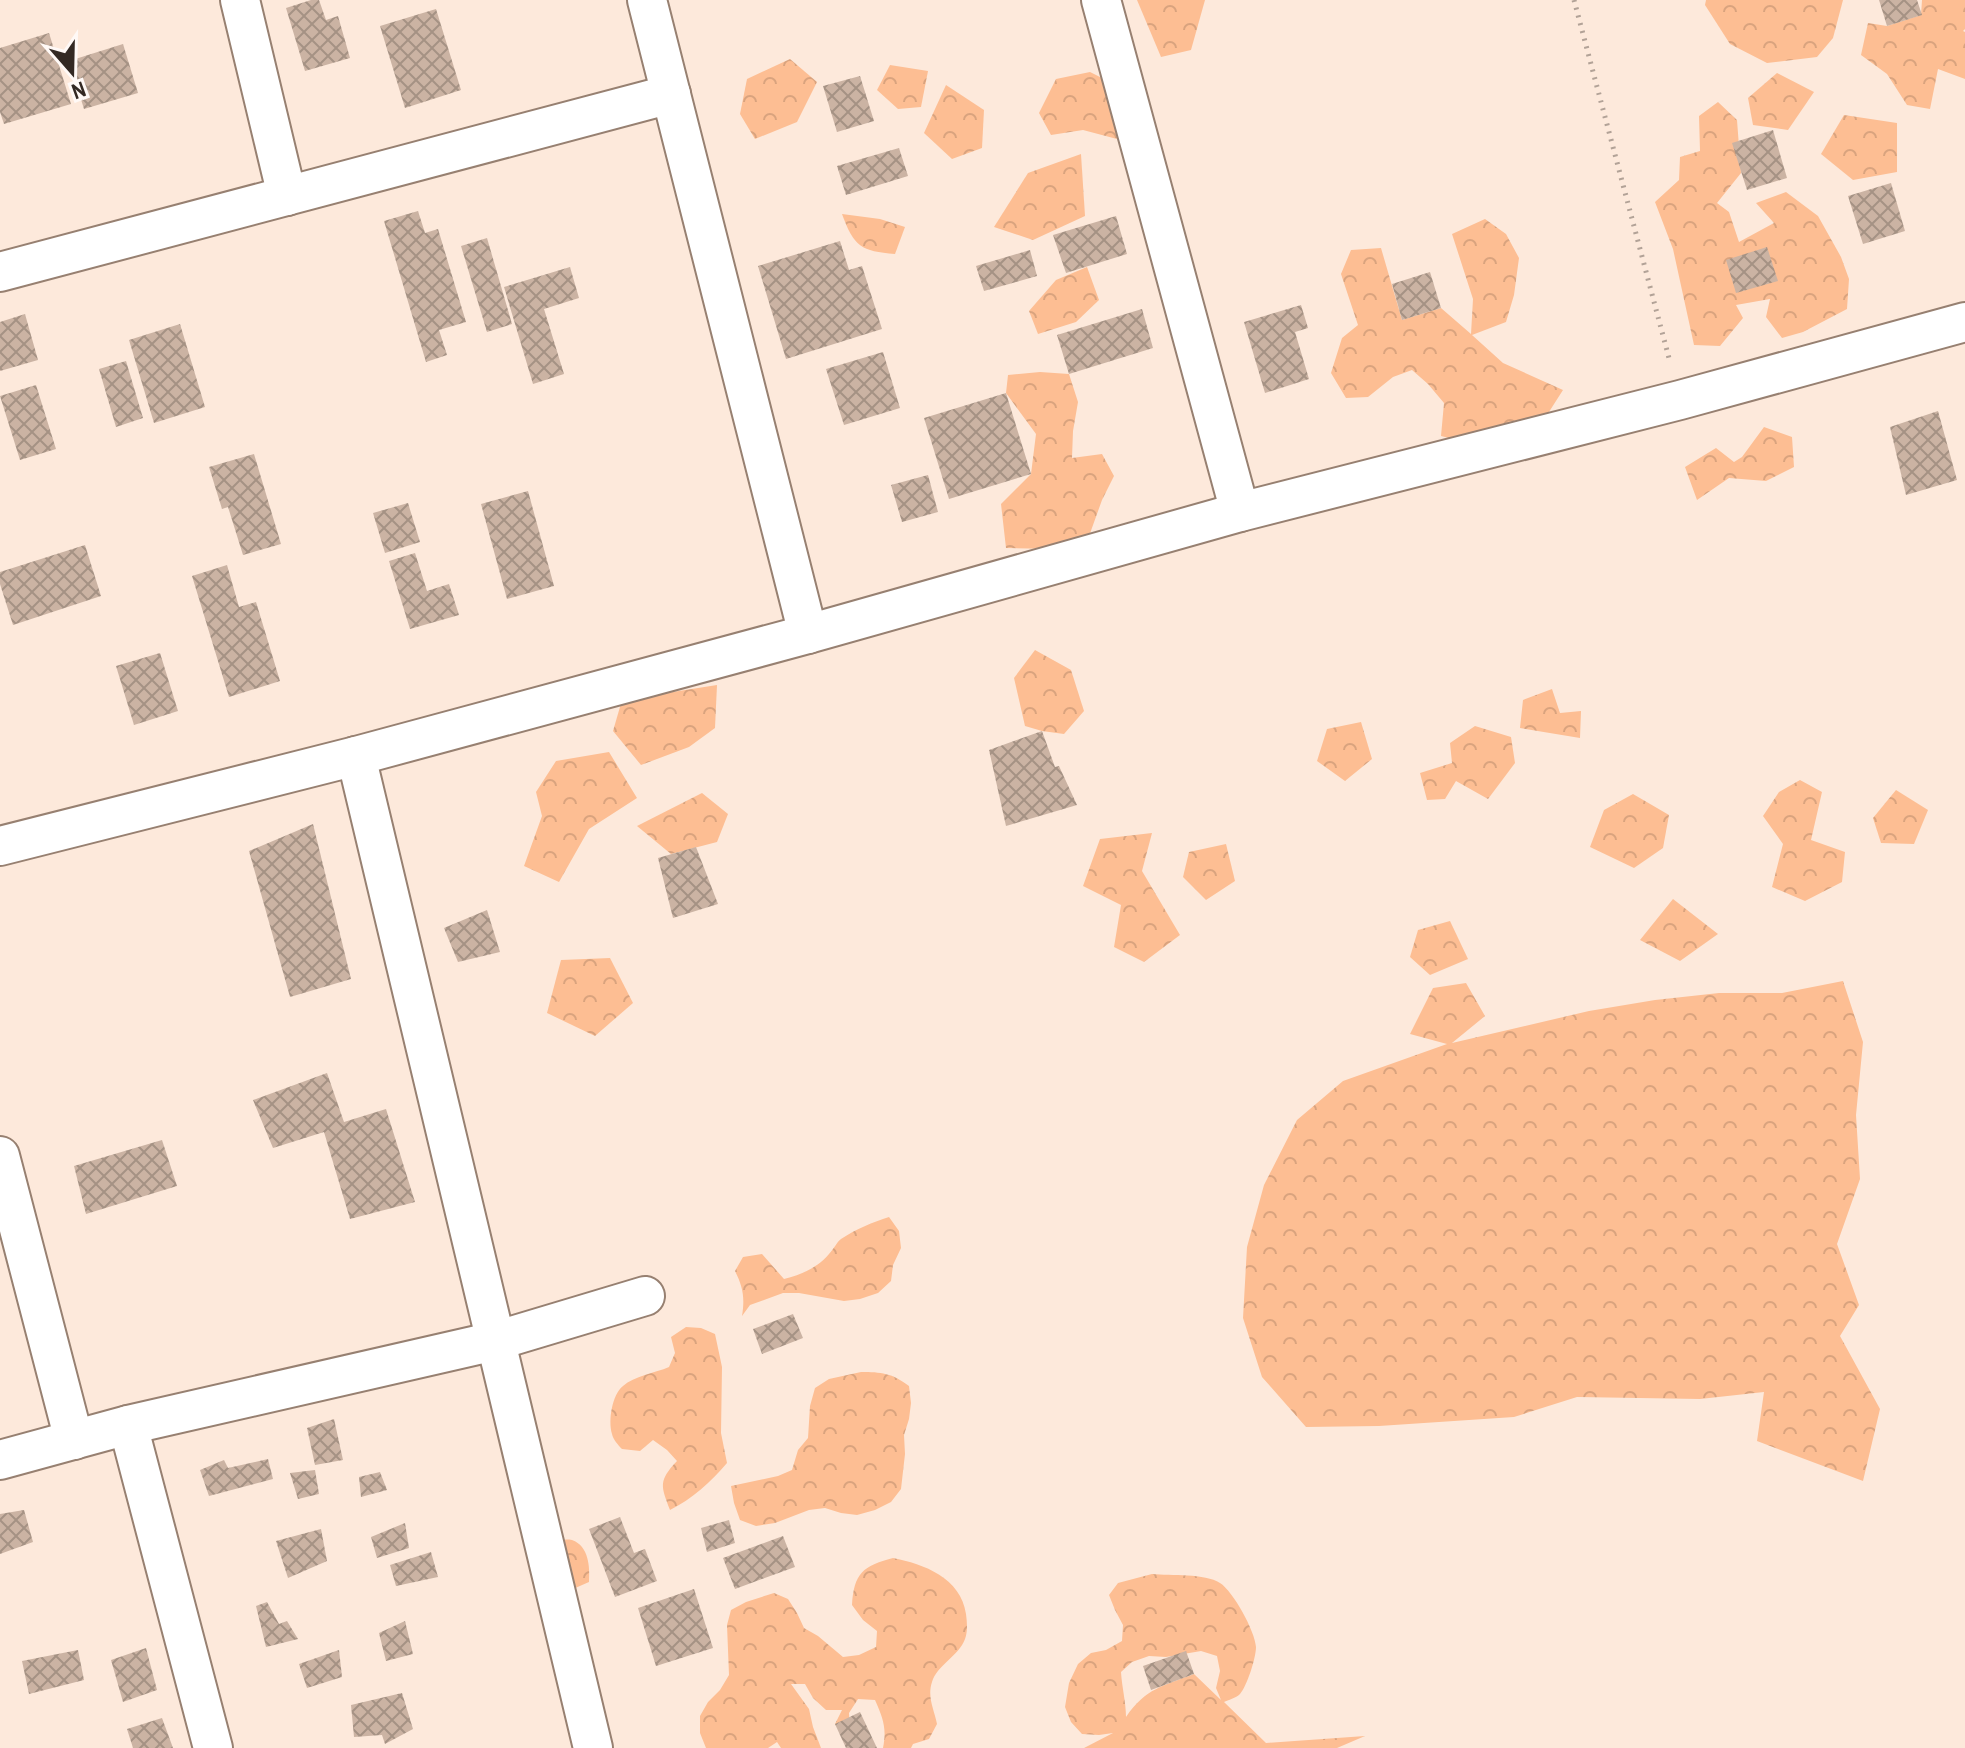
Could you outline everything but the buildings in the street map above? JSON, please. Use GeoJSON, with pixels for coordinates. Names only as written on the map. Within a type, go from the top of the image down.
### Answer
{"type":"FeatureCollection","features":[{"type":"Feature","properties":{"kind":"street"},"geometry":{"type":"LineString","coordinates":[[240,0],[287,196]]}},
{"type":"Feature","properties":{"kind":"street"},"geometry":{"type":"LineString","coordinates":[[647,0],[808,634]]}},
{"type":"Feature","properties":{"kind":"street"},"geometry":{"type":"LineString","coordinates":[[1101,0],[1240,512]]}},
{"type":"Feature","properties":{"kind":"street"},"geometry":{"type":"LineString","coordinates":[[0,272],[671,94]]}},
{"type":"Feature","properties":{"kind":"street"},"geometry":{"type":"LineString","coordinates":[[0,846],[356,756],[808,634],[1240,512],[1680,400],[1965,322]]}},
{"type":"Feature","properties":{"kind":"street"},"geometry":{"type":"LineString","coordinates":[[356,756],[593,1748]]}},
{"type":"Feature","properties":{"kind":"street"},"geometry":{"type":"LineString","coordinates":[[0,1156],[74,1440]]}},
{"type":"Feature","properties":{"kind":"street"},"geometry":{"type":"LineString","coordinates":[[0,1460],[128,1425],[495,1341],[645,1296]]}},
{"type":"Feature","properties":{"kind":"street"},"geometry":{"type":"LineString","coordinates":[[128,1425],[213,1748]]}},
{"type":"Feature","properties":{"kind":"path"},"geometry":{"type":"LineString","coordinates":[[1574,0],[1680,400]]}},
{"type":"Feature","properties":{"kind":"green space"},"geometry":{"type":"Polygon","coordinates":[[[1137,0],[1205,0],[1191,50],[1161,57],[1137,0]]]}},
{"type":"Feature","properties":{"kind":"green space"},"geometry":{"type":"Polygon","coordinates":[[[1706,0],[1843,0],[1833,38],[1817,57],[1767,63],[1730,44],[1705,5],[1706,0]]]}},
{"type":"Feature","properties":{"kind":"green space"},"geometry":{"type":"Polygon","coordinates":[[[1922,0],[1965,0],[1965,79],[1938,69],[1930,109],[1907,105],[1887,74],[1861,55],[1868,23],[1887,26],[1921,15],[1922,0]]]}},
{"type":"Feature","properties":{"kind":"green space"},"geometry":{"type":"Polygon","coordinates":[[[790,59],[817,82],[797,122],[755,139],[740,114],[747,79],[790,59]]]}},
{"type":"Feature","properties":{"kind":"green space"},"geometry":{"type":"Polygon","coordinates":[[[890,65],[928,71],[921,107],[898,109],[877,90],[890,65]]]}},
{"type":"Feature","properties":{"kind":"green space"},"geometry":{"type":"Polygon","coordinates":[[[1090,72],[1126,90],[1135,126],[1117,139],[1083,130],[1051,135],[1039,113],[1056,79],[1090,72]]]}},
{"type":"Feature","properties":{"kind":"green space"},"geometry":{"type":"Polygon","coordinates":[[[1777,73],[1814,92],[1788,130],[1753,125],[1748,98],[1777,73]]]}},
{"type":"Feature","properties":{"kind":"green space"},"geometry":{"type":"Polygon","coordinates":[[[946,85],[984,110],[982,148],[952,159],[924,133],[946,85]]]}},
{"type":"Feature","properties":{"kind":"green space"},"geometry":{"type":"Polygon","coordinates":[[[1718,102],[1737,120],[1741,173],[1717,203],[1729,212],[1739,242],[1774,223],[1756,203],[1786,192],[1818,216],[1841,257],[1849,279],[1847,309],[1803,332],[1782,338],[1766,317],[1770,299],[1736,305],[1743,318],[1720,346],[1694,345],[1673,249],[1655,202],[1679,180],[1680,157],[1700,151],[1699,116],[1718,102]]]}},
{"type":"Feature","properties":{"kind":"green space"},"geometry":{"type":"Polygon","coordinates":[[[1844,115],[1897,123],[1897,172],[1853,180],[1821,154],[1844,115]]]}},
{"type":"Feature","properties":{"kind":"green space"},"geometry":{"type":"Polygon","coordinates":[[[1081,154],[1085,216],[1033,240],[994,227],[1028,173],[1081,154]]]}},
{"type":"Feature","properties":{"kind":"green space"},"geometry":{"type":"Polygon","coordinates":[[[842,214],[880,219],[905,227],[895,254],[860,245],[842,214]]]}},
{"type":"Feature","properties":{"kind":"green space"},"geometry":{"type":"Polygon","coordinates":[[[1485,219],[1506,234],[1519,258],[1514,295],[1506,322],[1472,335],[1503,363],[1563,390],[1540,426],[1469,443],[1441,436],[1444,403],[1412,370],[1393,377],[1368,397],[1346,398],[1331,373],[1342,338],[1358,325],[1341,274],[1351,250],[1381,248],[1402,320],[1441,308],[1471,334],[1473,299],[1452,234],[1485,219]]]}},
{"type":"Feature","properties":{"kind":"green space"},"geometry":{"type":"Polygon","coordinates":[[[1087,267],[1099,300],[1076,322],[1038,334],[1029,311],[1056,280],[1087,267]]]}},
{"type":"Feature","properties":{"kind":"green space"},"geometry":{"type":"Polygon","coordinates":[[[1040,372],[1069,374],[1078,402],[1072,458],[1102,454],[1114,476],[1088,539],[1053,549],[1006,548],[1001,504],[1031,474],[1036,434],[1006,393],[1008,375],[1040,372]]]}},
{"type":"Feature","properties":{"kind":"green space"},"geometry":{"type":"Polygon","coordinates":[[[1764,427],[1792,437],[1794,467],[1766,481],[1729,478],[1697,500],[1685,467],[1716,448],[1734,462],[1742,457],[1764,427]]]}},
{"type":"Feature","properties":{"kind":"green space"},"geometry":{"type":"Polygon","coordinates":[[[1035,650],[1071,670],[1084,711],[1064,734],[1025,726],[1014,678],[1035,650]]]}},
{"type":"Feature","properties":{"kind":"green space"},"geometry":{"type":"Polygon","coordinates":[[[717,685],[715,728],[689,747],[641,765],[613,731],[622,700],[717,685]]]}},
{"type":"Feature","properties":{"kind":"green space"},"geometry":{"type":"Polygon","coordinates":[[[1552,689],[1560,713],[1581,711],[1580,738],[1520,728],[1523,700],[1552,689]]]}},
{"type":"Feature","properties":{"kind":"green space"},"geometry":{"type":"Polygon","coordinates":[[[1361,722],[1372,759],[1345,781],[1317,761],[1327,729],[1361,722]]]}},
{"type":"Feature","properties":{"kind":"green space"},"geometry":{"type":"Polygon","coordinates":[[[1475,726],[1511,737],[1515,763],[1488,799],[1456,781],[1445,799],[1427,800],[1420,773],[1452,763],[1450,743],[1475,726]]]}},
{"type":"Feature","properties":{"kind":"green space"},"geometry":{"type":"Polygon","coordinates":[[[609,752],[637,798],[589,829],[559,882],[524,866],[542,816],[536,792],[556,761],[609,752]]]}},
{"type":"Feature","properties":{"kind":"green space"},"geometry":{"type":"Polygon","coordinates":[[[1800,780],[1822,792],[1811,840],[1845,852],[1842,882],[1805,901],[1772,887],[1783,844],[1763,816],[1779,792],[1800,780]]]}},
{"type":"Feature","properties":{"kind":"green space"},"geometry":{"type":"Polygon","coordinates":[[[1896,790],[1928,810],[1914,844],[1881,843],[1873,818],[1896,790]]]}},
{"type":"Feature","properties":{"kind":"green space"},"geometry":{"type":"Polygon","coordinates":[[[702,793],[728,814],[717,842],[671,854],[637,826],[702,793]]]}},
{"type":"Feature","properties":{"kind":"green space"},"geometry":{"type":"Polygon","coordinates":[[[1633,794],[1669,815],[1663,848],[1634,868],[1590,847],[1604,810],[1633,794]]]}},
{"type":"Feature","properties":{"kind":"green space"},"geometry":{"type":"Polygon","coordinates":[[[1152,833],[1142,871],[1180,935],[1144,962],[1114,947],[1121,905],[1083,886],[1100,839],[1152,833]]]}},
{"type":"Feature","properties":{"kind":"green space"},"geometry":{"type":"Polygon","coordinates":[[[1226,844],[1235,881],[1206,900],[1183,877],[1189,852],[1226,844]]]}},
{"type":"Feature","properties":{"kind":"green space"},"geometry":{"type":"Polygon","coordinates":[[[1673,899],[1718,934],[1680,961],[1640,940],[1673,899]]]}},
{"type":"Feature","properties":{"kind":"green space"},"geometry":{"type":"Polygon","coordinates":[[[1450,921],[1468,959],[1430,975],[1410,957],[1418,930],[1450,921]]]}},
{"type":"Feature","properties":{"kind":"green space"},"geometry":{"type":"Polygon","coordinates":[[[610,958],[633,1003],[595,1036],[547,1013],[561,960],[610,958]]]}},
{"type":"Feature","properties":{"kind":"green space"},"geometry":{"type":"Polygon","coordinates":[[[1843,981],[1863,1042],[1856,1115],[1860,1179],[1837,1244],[1859,1305],[1840,1336],[1880,1409],[1863,1481],[1757,1441],[1764,1392],[1700,1399],[1577,1397],[1514,1417],[1379,1426],[1306,1427],[1262,1377],[1243,1318],[1247,1247],[1264,1185],[1297,1120],[1343,1081],[1447,1044],[1410,1034],[1433,988],[1466,983],[1485,1016],[1452,1043],[1589,1011],[1655,1000],[1719,993],[1782,993],[1843,981]]]}},
{"type":"Feature","properties":{"kind":"green space"},"geometry":{"type":"Polygon","coordinates":[[[889,1217],[899,1231],[901,1248],[893,1265],[891,1281],[878,1293],[844,1301],[783,1293],[750,1305],[742,1316],[743,1293],[735,1271],[743,1257],[762,1254],[784,1279],[819,1263],[847,1235],[889,1217]]]}},
{"type":"Feature","properties":{"kind":"green space"},"geometry":{"type":"Polygon","coordinates":[[[686,1327],[701,1328],[715,1334],[722,1367],[721,1433],[727,1463],[701,1490],[670,1510],[663,1484],[677,1461],[653,1440],[640,1451],[622,1449],[613,1436],[611,1415],[616,1395],[623,1386],[669,1367],[675,1353],[671,1337],[686,1327]]]}},
{"type":"Feature","properties":{"kind":"green space"},"geometry":{"type":"Polygon","coordinates":[[[861,1372],[886,1374],[909,1386],[911,1403],[904,1435],[901,1489],[891,1502],[857,1515],[825,1508],[756,1526],[740,1520],[731,1486],[792,1470],[798,1450],[808,1438],[810,1406],[815,1388],[829,1379],[861,1372]]]}},
{"type":"Feature","properties":{"kind":"green space"},"geometry":{"type":"Polygon","coordinates":[[[557,1540],[572,1540],[582,1547],[589,1564],[589,1582],[573,1589],[557,1540]]]}},
{"type":"Feature","properties":{"kind":"green space"},"geometry":{"type":"Polygon","coordinates":[[[893,1558],[917,1564],[949,1582],[963,1602],[966,1614],[967,1633],[962,1645],[938,1670],[932,1682],[931,1698],[937,1724],[929,1739],[913,1744],[911,1748],[883,1748],[884,1723],[875,1700],[858,1699],[849,1713],[850,1731],[835,1724],[842,1710],[826,1710],[813,1698],[805,1684],[791,1684],[809,1709],[821,1748],[781,1748],[777,1742],[768,1748],[706,1748],[700,1733],[700,1716],[729,1675],[727,1625],[731,1610],[774,1593],[788,1599],[804,1628],[843,1657],[859,1655],[876,1647],[877,1631],[863,1620],[852,1605],[855,1585],[867,1568],[893,1558]]]}},
{"type":"Feature","properties":{"kind":"green space"},"geometry":{"type":"Polygon","coordinates":[[[1152,1574],[1206,1578],[1225,1587],[1248,1622],[1256,1647],[1251,1672],[1243,1690],[1224,1702],[1266,1743],[1365,1736],[1337,1748],[1084,1748],[1113,1733],[1082,1734],[1071,1722],[1065,1707],[1069,1683],[1078,1664],[1091,1653],[1106,1650],[1122,1641],[1123,1625],[1109,1595],[1118,1583],[1152,1574]],[[1201,1651],[1166,1657],[1149,1656],[1132,1662],[1121,1672],[1126,1717],[1148,1694],[1194,1674],[1221,1700],[1216,1688],[1220,1671],[1217,1656],[1201,1651]]]}}]}
